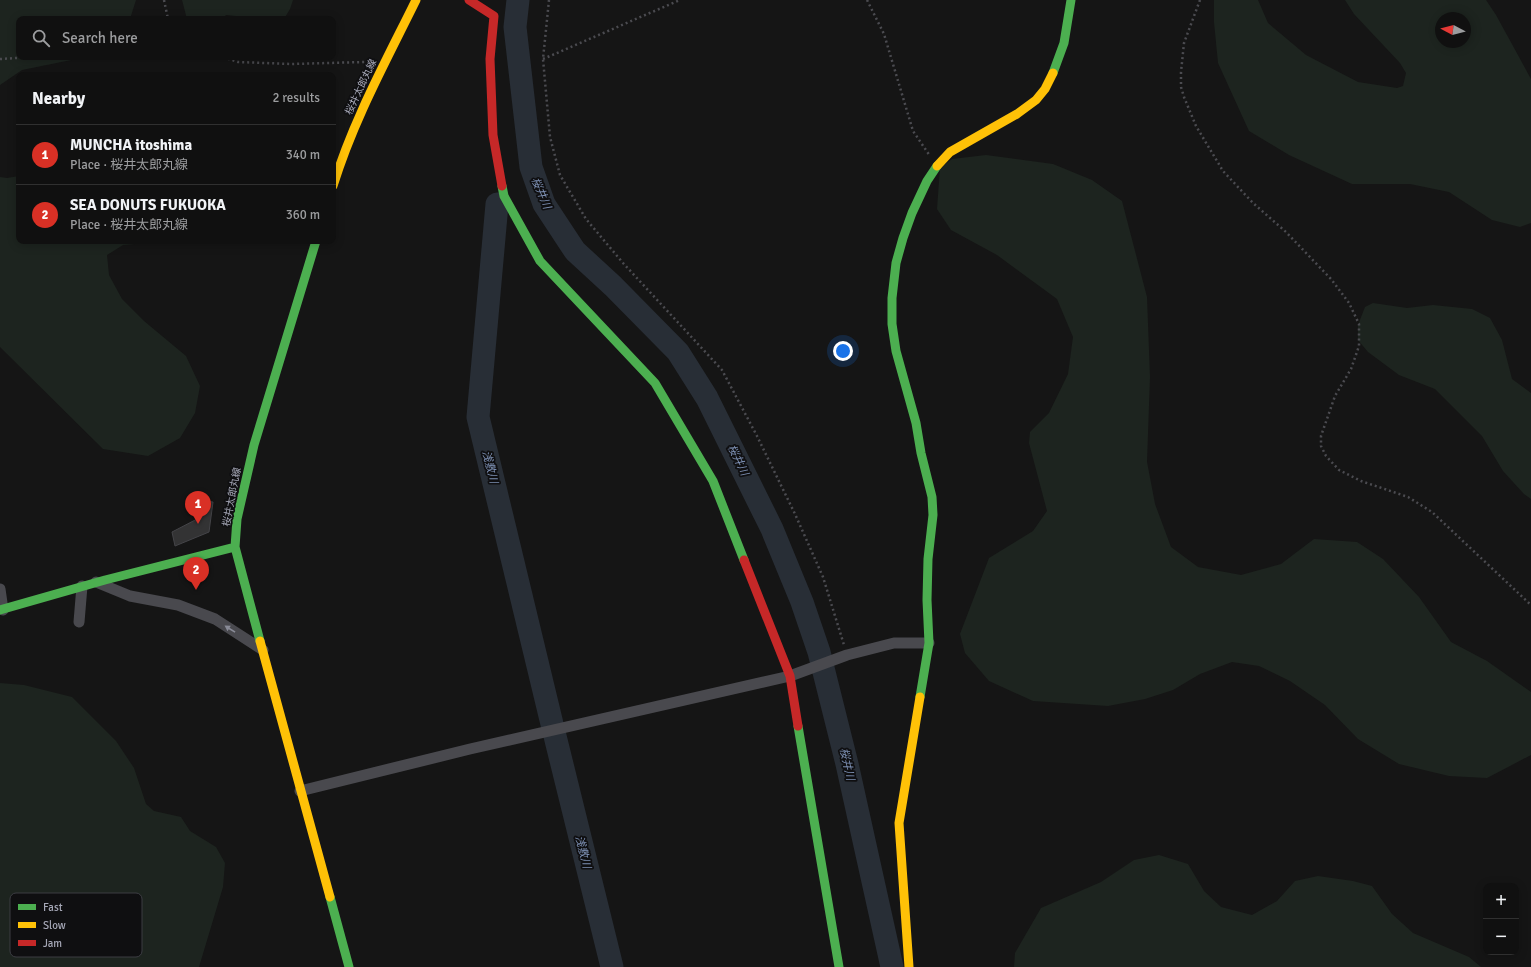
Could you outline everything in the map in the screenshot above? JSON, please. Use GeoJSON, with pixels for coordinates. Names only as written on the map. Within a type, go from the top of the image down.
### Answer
{"type":"FeatureCollection","features":[{"type":"Feature","properties":{"kind":"street","name":"桜井太郎丸線"},"geometry":{"type":"LineString","coordinates":[[336,177],[344,154],[380,70],[416,0]]}},
{"type":"Feature","properties":{"kind":"street"},"geometry":{"type":"LineString","coordinates":[[469,0],[494,16],[490,59],[493,135],[504,196],[540,261],[655,384],[714,481],[790,676],[839,967]]}},
{"type":"Feature","properties":{"kind":"street"},"geometry":{"type":"LineString","coordinates":[[909,967],[899,824],[929,643],[927,600],[928,559],[933,515],[932,497],[921,453],[916,423],[896,351],[892,324],[892,298],[896,263],[912,213],[936,166],[950,152],[1017,114],[1036,100],[1040,94],[1055,70],[1064,43],[1071,0]]}},
{"type":"Feature","properties":{"kind":"street","name":"桜井太郎丸線"},"geometry":{"type":"LineString","coordinates":[[315,244],[252,453],[237,519],[235,547],[349,967]]}},
{"type":"Feature","properties":{"kind":"street"},"geometry":{"type":"LineString","coordinates":[[0,589],[1,610],[96,582],[235,547]]}},
{"type":"Feature","properties":{"kind":"street"},"geometry":{"type":"LineString","coordinates":[[96,582],[130,596],[178,605],[215,619],[262,650]]}},
{"type":"Feature","properties":{"kind":"street"},"geometry":{"type":"LineString","coordinates":[[79,622],[82,586]]}},
{"type":"Feature","properties":{"kind":"street"},"geometry":{"type":"LineString","coordinates":[[300,791],[477,747],[790,676],[847,655],[894,643],[929,643]]}},
{"type":"Feature","properties":{"kind":"path"},"geometry":{"type":"LineString","coordinates":[[164,0],[167,16]]}},
{"type":"Feature","properties":{"kind":"path"},"geometry":{"type":"LineString","coordinates":[[548,0],[543,59],[550,137],[560,175],[586,219],[595,230],[623,263],[722,370],[761,443],[823,577],[847,655]]}},
{"type":"Feature","properties":{"kind":"path"},"geometry":{"type":"LineString","coordinates":[[543,59],[680,0]]}},
{"type":"Feature","properties":{"kind":"path"},"geometry":{"type":"LineString","coordinates":[[867,0],[884,34],[913,131],[936,166]]}},
{"type":"Feature","properties":{"kind":"path"},"geometry":{"type":"LineString","coordinates":[[1200,0],[1184,43],[1181,72],[1181,87],[1196,126],[1223,170],[1253,203],[1286,232],[1331,279],[1349,303],[1360,324],[1358,346],[1351,368],[1335,396],[1321,436],[1321,446],[1326,456],[1339,470],[1356,478],[1408,497],[1432,512],[1531,605]]}},
{"type":"Feature","properties":{"kind":"path"},"geometry":{"type":"LineString","coordinates":[[0,59],[16,58]]}},
{"type":"Feature","properties":{"kind":"path"},"geometry":{"type":"LineString","coordinates":[[232,60],[238,62],[291,64],[365,62],[380,70]]}},
{"type":"Feature","properties":{"kind":"shaded area"},"geometry":{"type":"Polygon","coordinates":[[[0,0],[136,0],[131,16],[16,16],[16,60],[71,60],[16,72],[16,74],[0,85],[0,0]]]}},
{"type":"Feature","properties":{"kind":"shaded area"},"geometry":{"type":"Polygon","coordinates":[[[182,0],[293,0],[286,16],[186,16],[182,0]]]}},
{"type":"Feature","properties":{"kind":"shaded area"},"geometry":{"type":"Polygon","coordinates":[[[1214,0],[1258,0],[1268,23],[1306,55],[1358,82],[1397,88],[1403,86],[1406,73],[1400,63],[1354,14],[1345,0],[1486,0],[1496,15],[1531,79],[1531,223],[1520,227],[1492,220],[1449,192],[1410,184],[1352,184],[1289,155],[1249,131],[1218,63],[1214,22],[1214,0]]]}},
{"type":"Feature","properties":{"kind":"shaded area"},"geometry":{"type":"Polygon","coordinates":[[[986,155],[1053,164],[1092,180],[1122,201],[1147,297],[1150,377],[1147,462],[1155,504],[1171,547],[1198,567],[1241,575],[1281,564],[1314,539],[1357,542],[1383,559],[1419,597],[1451,642],[1487,661],[1531,692],[1531,755],[1487,778],[1449,776],[1399,764],[1358,739],[1325,705],[1290,681],[1259,666],[1232,662],[1200,674],[1173,690],[1145,699],[1108,706],[1033,701],[989,681],[965,653],[960,634],[989,558],[1033,531],[1047,511],[1029,443],[1030,432],[1049,413],[1068,374],[1073,337],[1057,299],[997,255],[951,230],[937,209],[940,168],[952,159],[986,155]]]}},
{"type":"Feature","properties":{"kind":"shaded area"},"geometry":{"type":"Polygon","coordinates":[[[16,176],[16,244],[135,244],[123,245],[107,255],[109,275],[122,299],[144,321],[186,356],[200,386],[195,413],[180,438],[148,456],[103,449],[0,347],[0,177],[7,178],[16,176]]]}},
{"type":"Feature","properties":{"kind":"shaded area"},"geometry":{"type":"Polygon","coordinates":[[[1373,303],[1407,308],[1433,305],[1472,309],[1490,318],[1502,340],[1512,379],[1531,393],[1531,499],[1524,494],[1503,471],[1482,436],[1435,389],[1399,375],[1368,352],[1358,340],[1358,325],[1365,307],[1373,303]]]}},
{"type":"Feature","properties":{"kind":"shaded area"},"geometry":{"type":"Polygon","coordinates":[[[0,683],[24,685],[72,697],[116,741],[134,768],[146,804],[154,811],[181,817],[190,831],[216,847],[225,863],[223,887],[199,967],[0,967],[0,683]]]}},
{"type":"Feature","properties":{"kind":"shaded area"},"geometry":{"type":"Polygon","coordinates":[[[1159,855],[1188,864],[1204,891],[1221,907],[1252,915],[1277,901],[1295,881],[1318,876],[1353,881],[1372,886],[1392,914],[1413,933],[1469,957],[1481,967],[1014,967],[1015,953],[1041,908],[1101,882],[1134,860],[1159,855]]]}},
{"type":"Feature","properties":{"kind":"building"},"geometry":{"type":"Polygon","coordinates":[[[203,501],[213,502],[209,532],[175,546],[172,532],[201,517],[203,501]]]}},
{"type":"Feature","properties":{"kind":"waterway","name":"桜井川"},"geometry":{"type":"LineString","coordinates":[[518,0],[515,27],[531,167],[544,204],[575,251],[613,286],[678,352],[707,398],[772,529],[802,602],[819,652],[847,764],[892,967]]}},
{"type":"Feature","properties":{"kind":"waterway","name":"浅敷川"},"geometry":{"type":"LineString","coordinates":[[497,204],[478,417],[552,724]]}},
{"type":"Feature","properties":{"kind":"waterway","name":"浅敷川"},"geometry":{"type":"LineString","coordinates":[[555,736],[612,967]]}},
{"type":"Feature","properties":{"kind":"traffic: fast"},"geometry":{"type":"LineString","coordinates":[[1053,73],[1064,43],[1071,0]]}},
{"type":"Feature","properties":{"kind":"traffic: fast"},"geometry":{"type":"LineString","coordinates":[[920,697],[929,643],[927,600],[928,559],[933,515],[932,497],[921,453],[916,423],[896,351],[892,324],[892,298],[896,263],[903,238],[912,213],[927,181],[937,166]]}},
{"type":"Feature","properties":{"kind":"traffic: fast"},"geometry":{"type":"LineString","coordinates":[[502,186],[504,196],[540,261],[655,383],[713,481],[744,560]]}},
{"type":"Feature","properties":{"kind":"traffic: fast"},"geometry":{"type":"LineString","coordinates":[[260,641],[235,547],[237,519],[254,445],[315,244]]}},
{"type":"Feature","properties":{"kind":"traffic: fast"},"geometry":{"type":"LineString","coordinates":[[0,610],[105,580],[235,547]]}},
{"type":"Feature","properties":{"kind":"traffic: fast"},"geometry":{"type":"LineString","coordinates":[[798,726],[839,967]]}},
{"type":"Feature","properties":{"kind":"traffic: fast"},"geometry":{"type":"LineString","coordinates":[[330,897],[349,967]]}},
{"type":"Feature","properties":{"kind":"traffic: slow"},"geometry":{"type":"LineString","coordinates":[[336,177],[360,115],[416,0]]}},
{"type":"Feature","properties":{"kind":"traffic: slow"},"geometry":{"type":"LineString","coordinates":[[937,166],[950,152],[1017,114],[1036,100],[1045,89],[1053,73]]}},
{"type":"Feature","properties":{"kind":"traffic: slow"},"geometry":{"type":"LineString","coordinates":[[260,641],[330,897]]}},
{"type":"Feature","properties":{"kind":"traffic: slow"},"geometry":{"type":"LineString","coordinates":[[909,967],[899,823],[920,697]]}},
{"type":"Feature","properties":{"kind":"traffic: jam"},"geometry":{"type":"LineString","coordinates":[[469,0],[494,16],[490,59],[493,135],[502,186]]}},
{"type":"Feature","properties":{"kind":"traffic: jam"},"geometry":{"type":"LineString","coordinates":[[744,560],[790,676],[798,726]]}},
{"type":"Feature","properties":{"kind":"place","name":"MUNCHA itoshima"},"geometry":{"type":"Point","coordinates":[198,524]}},
{"type":"Feature","properties":{"kind":"place","name":"SEA DONUTS FUKUOKA"},"geometry":{"type":"Point","coordinates":[196,590]}}]}
